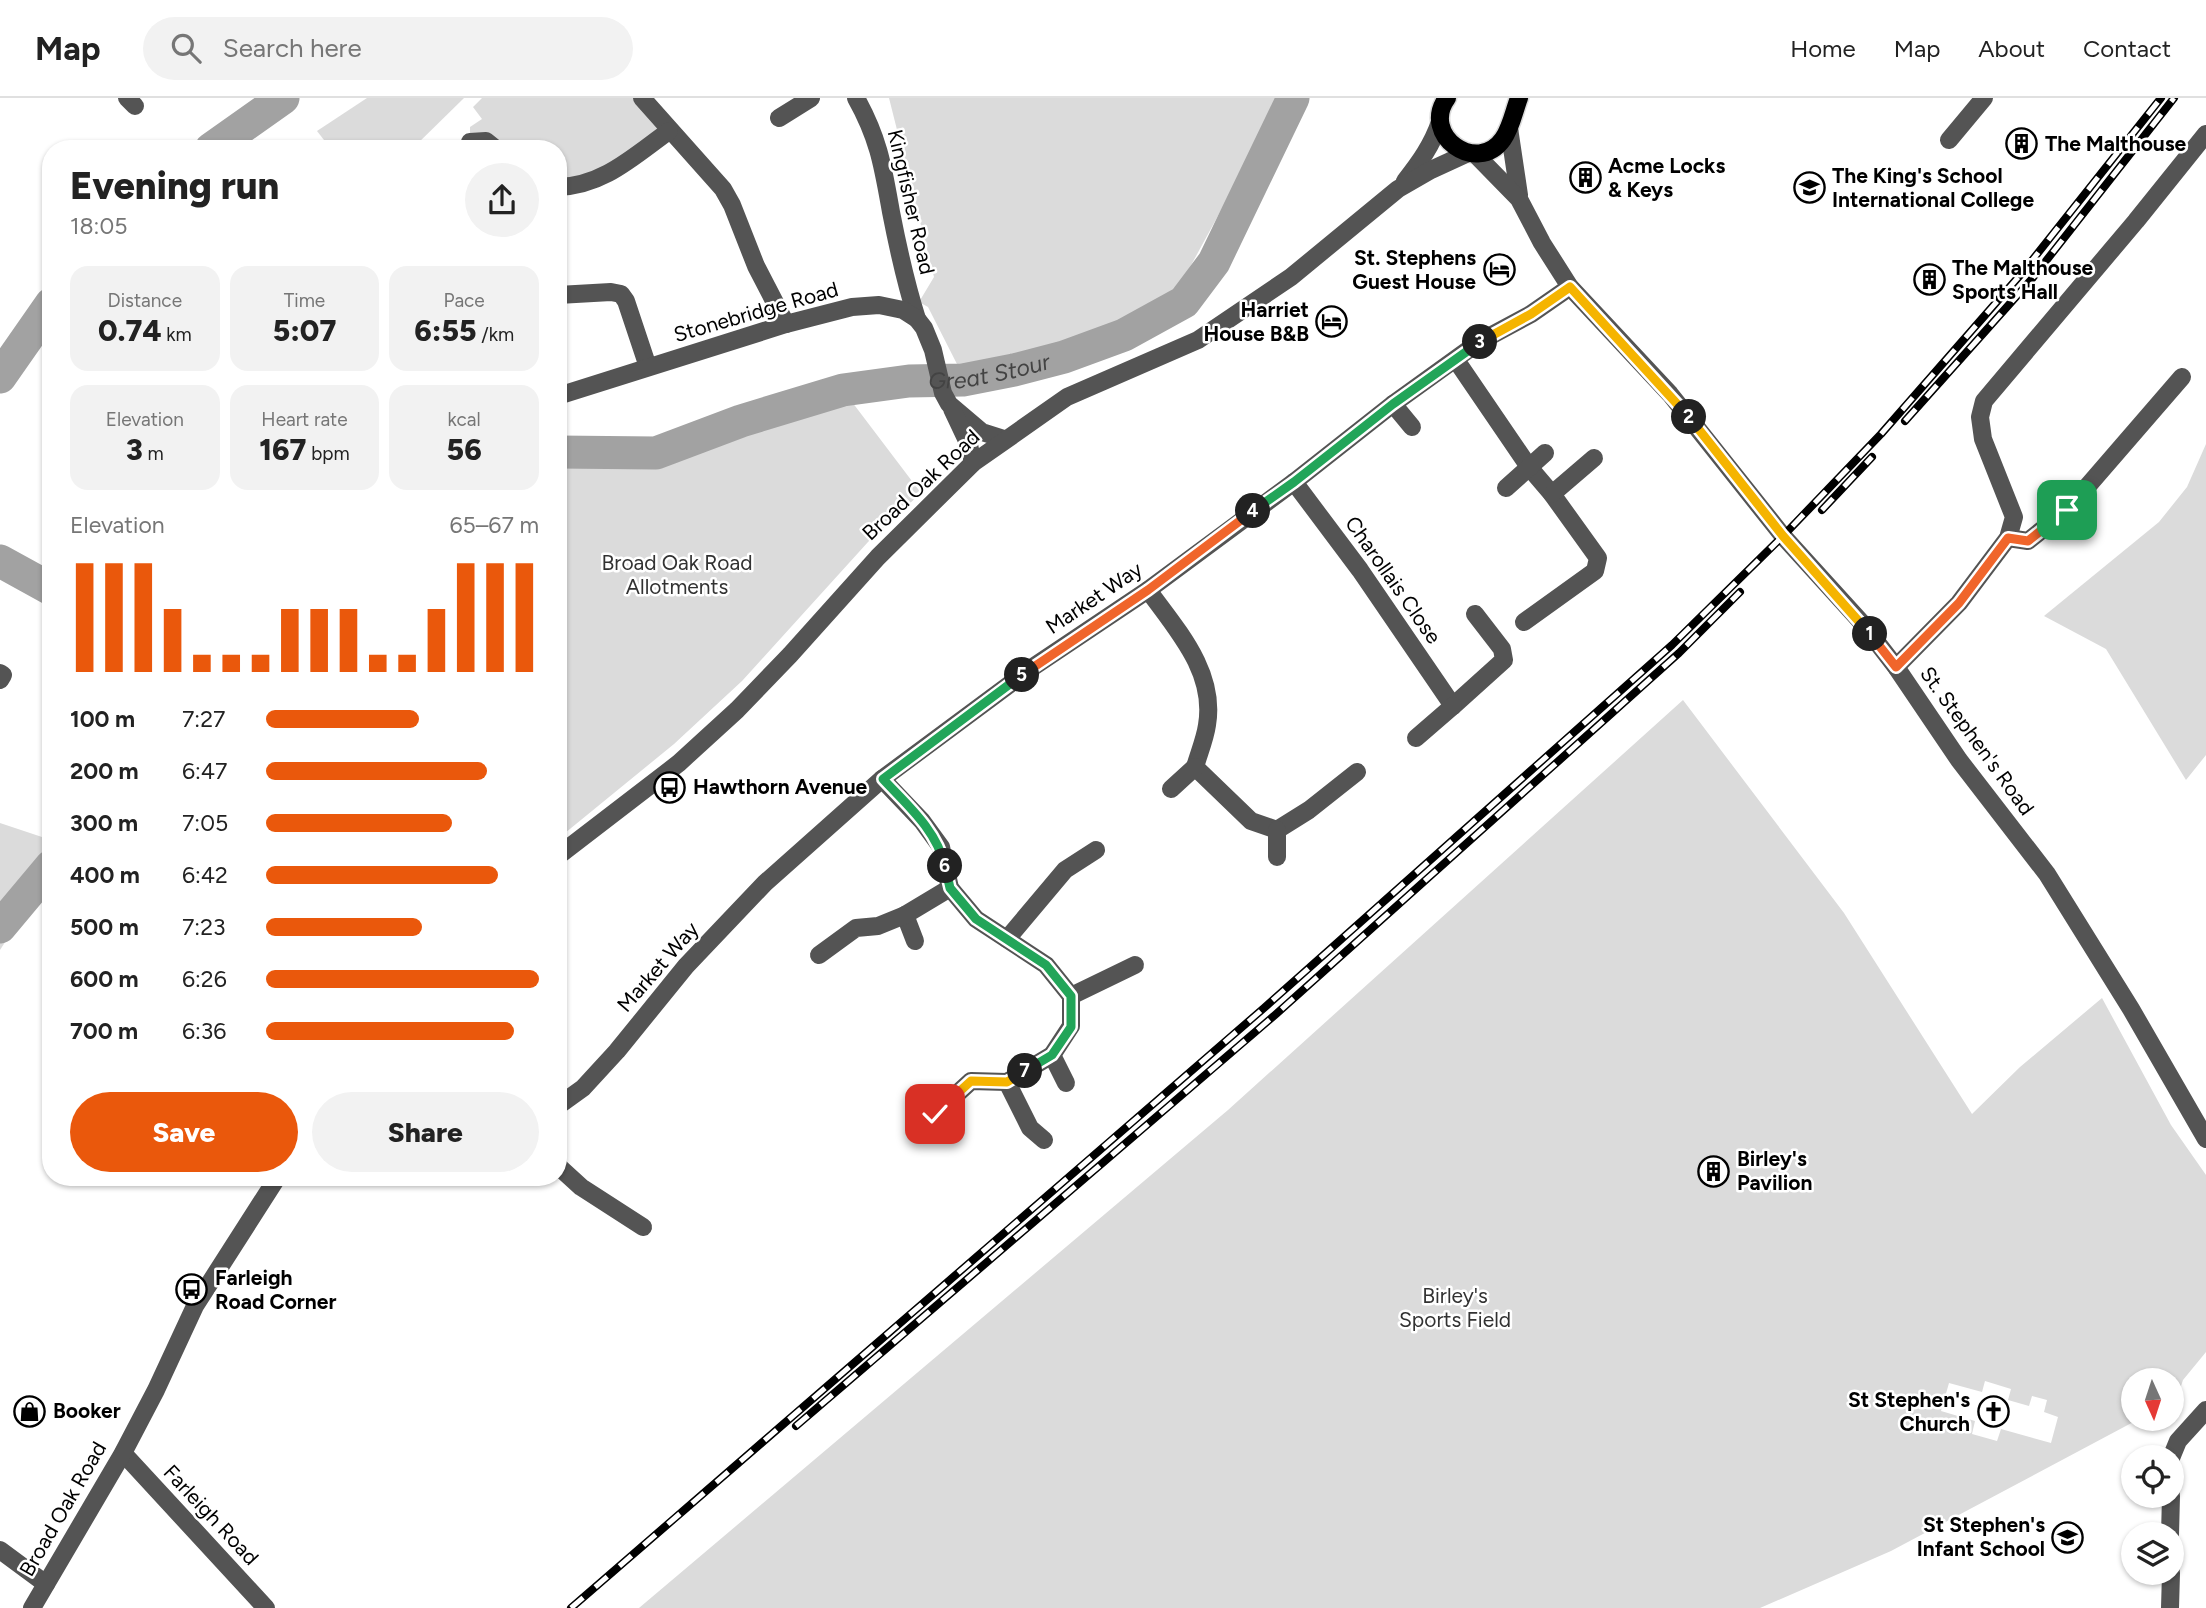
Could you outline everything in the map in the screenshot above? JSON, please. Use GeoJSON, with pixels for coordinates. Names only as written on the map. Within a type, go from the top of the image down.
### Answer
{"type":"FeatureCollection","features":[{"type":"Feature","properties":{"kind":"main road","name":"St. Stephen's Road"},"geometry":{"type":"LineString","coordinates":[[1503,98],[1509,109],[1510,125]]}},
{"type":"Feature","properties":{"kind":"main road","name":"St. Stephen's Road"},"geometry":{"type":"LineString","coordinates":[[1440,107],[1446,139],[1452,145],[1472,154],[1496,147],[1510,125],[1519,98]]}},
{"type":"Feature","properties":{"kind":"street"},"geometry":{"type":"LineString","coordinates":[[642,98],[723,189],[756,266],[786,324]]}},
{"type":"Feature","properties":{"kind":"street"},"geometry":{"type":"LineString","coordinates":[[779,118],[811,98]]}},
{"type":"Feature","properties":{"kind":"street","name":"Kingfisher Road"},"geometry":{"type":"LineString","coordinates":[[856,98],[880,150],[908,289],[917,319]]}},
{"type":"Feature","properties":{"kind":"street"},"geometry":{"type":"LineString","coordinates":[[1949,140],[1984,98]]}},
{"type":"Feature","properties":{"kind":"street","name":"Broad Oak Road"},"geometry":{"type":"LineString","coordinates":[[1398,189],[1434,140],[1440,107]]}},
{"type":"Feature","properties":{"kind":"street","name":"St. Stephen's Road"},"geometry":{"type":"LineString","coordinates":[[1510,125],[1519,199]]}},
{"type":"Feature","properties":{"kind":"street"},"geometry":{"type":"LineString","coordinates":[[567,187],[591,183],[614,171],[669,131]]}},
{"type":"Feature","properties":{"kind":"street"},"geometry":{"type":"LineString","coordinates":[[1896,667],[1959,603],[2008,538],[2014,517],[1983,439],[1980,417],[1984,401],[2206,134]]}},
{"type":"Feature","properties":{"kind":"street","name":"St. Stephen's Road"},"geometry":{"type":"LineString","coordinates":[[1472,154],[1519,199],[1542,243],[1570,287],[1670,394],[1783,536],[1862,623],[1896,667],[1966,770],[2047,874],[2131,1009],[2206,1139]]}},
{"type":"Feature","properties":{"kind":"street","name":"Broad Oak Road"},"geometry":{"type":"LineString","coordinates":[[567,849],[679,763],[737,710],[887,548],[973,463],[1004,439],[1067,397],[1198,341],[1291,277],[1398,189],[1439,166],[1472,154]]}},
{"type":"Feature","properties":{"kind":"street","name":"Market Way"},"geometry":{"type":"LineString","coordinates":[[567,1100],[583,1088],[617,1051],[685,966],[765,883],[883,779],[1033,667],[1148,590],[1479,342],[1531,314],[1570,287]]}},
{"type":"Feature","properties":{"kind":"street"},"geometry":{"type":"LineString","coordinates":[[567,294],[621,294],[626,301],[648,367]]}},
{"type":"Feature","properties":{"kind":"street","name":"Stonebridge Road"},"geometry":{"type":"LineString","coordinates":[[567,393],[786,324],[852,307],[879,305],[903,310],[917,319]]}},
{"type":"Feature","properties":{"kind":"street"},"geometry":{"type":"LineString","coordinates":[[917,319],[925,328],[943,393],[969,446],[973,463]]}},
{"type":"Feature","properties":{"kind":"street"},"geometry":{"type":"LineString","coordinates":[[1456,360],[1528,467],[1552,494],[1598,558],[1595,571],[1524,622]]}},
{"type":"Feature","properties":{"kind":"street"},"geometry":{"type":"LineString","coordinates":[[2008,538],[2028,541],[2067,510],[2182,377]]}},
{"type":"Feature","properties":{"kind":"street"},"geometry":{"type":"LineString","coordinates":[[1393,404],[1412,427]]}},
{"type":"Feature","properties":{"kind":"street"},"geometry":{"type":"LineString","coordinates":[[949,405],[982,432],[1004,439]]}},
{"type":"Feature","properties":{"kind":"street"},"geometry":{"type":"LineString","coordinates":[[1506,488],[1545,453]]}},
{"type":"Feature","properties":{"kind":"street"},"geometry":{"type":"LineString","coordinates":[[1552,494],[1594,458]]}},
{"type":"Feature","properties":{"kind":"street","name":"Charollais Close"},"geometry":{"type":"LineString","coordinates":[[1294,482],[1360,570],[1453,706]]}},
{"type":"Feature","properties":{"kind":"street"},"geometry":{"type":"LineString","coordinates":[[1148,590],[1195,654],[1208,692],[1208,724],[1195,766],[1171,789]]}},
{"type":"Feature","properties":{"kind":"street"},"geometry":{"type":"LineString","coordinates":[[1416,738],[1504,660],[1503,649],[1475,614]]}},
{"type":"Feature","properties":{"kind":"street"},"geometry":{"type":"LineString","coordinates":[[0,673],[4,675],[0,680]]}},
{"type":"Feature","properties":{"kind":"street"},"geometry":{"type":"LineString","coordinates":[[1195,766],[1251,821],[1276,830]]}},
{"type":"Feature","properties":{"kind":"street"},"geometry":{"type":"LineString","coordinates":[[1276,830],[1309,810],[1357,772]]}},
{"type":"Feature","properties":{"kind":"street"},"geometry":{"type":"LineString","coordinates":[[883,779],[922,821],[941,847],[950,888],[976,919],[1046,965],[1071,996],[1071,1027],[1052,1055],[1007,1082],[971,1081],[935,1114]]}},
{"type":"Feature","properties":{"kind":"street"},"geometry":{"type":"LineString","coordinates":[[1276,830],[1277,857]]}},
{"type":"Feature","properties":{"kind":"street"},"geometry":{"type":"LineString","coordinates":[[1007,939],[1065,870],[1097,850]]}},
{"type":"Feature","properties":{"kind":"street"},"geometry":{"type":"LineString","coordinates":[[819,955],[856,928],[878,926],[905,915],[950,888]]}},
{"type":"Feature","properties":{"kind":"street"},"geometry":{"type":"LineString","coordinates":[[905,915],[915,941]]}},
{"type":"Feature","properties":{"kind":"street"},"geometry":{"type":"LineString","coordinates":[[1071,996],[1135,965]]}},
{"type":"Feature","properties":{"kind":"street"},"geometry":{"type":"LineString","coordinates":[[1052,1055],[1066,1083]]}},
{"type":"Feature","properties":{"kind":"street"},"geometry":{"type":"LineString","coordinates":[[1007,1082],[1030,1128],[1044,1140]]}},
{"type":"Feature","properties":{"kind":"street"},"geometry":{"type":"LineString","coordinates":[[567,1174],[581,1187],[643,1227]]}},
{"type":"Feature","properties":{"kind":"street","name":"Broad Oak Road"},"geometry":{"type":"LineString","coordinates":[[32,1608],[123,1453],[195,1306],[272,1186]]}},
{"type":"Feature","properties":{"kind":"street"},"geometry":{"type":"LineString","coordinates":[[2176,1445],[2206,1410]]}},
{"type":"Feature","properties":{"kind":"street","name":"Farleigh Road"},"geometry":{"type":"LineString","coordinates":[[123,1453],[266,1608]]}},
{"type":"Feature","properties":{"kind":"street"},"geometry":{"type":"LineString","coordinates":[[0,1550],[46,1584]]}},
{"type":"Feature","properties":{"kind":"street"},"geometry":{"type":"LineString","coordinates":[[2170,1608],[2171,1585]]}},
{"type":"Feature","properties":{"kind":"green space"},"geometry":{"type":"Polygon","coordinates":[[[367,98],[464,98],[421,140],[324,140],[317,131],[367,98]]]}},
{"type":"Feature","properties":{"kind":"green space"},"geometry":{"type":"Polygon","coordinates":[[[482,98],[642,98],[669,131],[642,150],[567,183],[567,140],[470,140],[470,127],[482,119],[473,107],[482,98]]]}},
{"type":"Feature","properties":{"kind":"green space"},"geometry":{"type":"Polygon","coordinates":[[[889,98],[1282,98],[1183,280],[1156,309],[1092,338],[960,370],[928,307],[919,302],[934,277],[889,98]]]}},
{"type":"Feature","properties":{"kind":"green space","name":"Broad Oak Road Allotments"},"geometry":{"type":"Polygon","coordinates":[[[846,394],[921,493],[868,542],[742,681],[674,744],[567,831],[567,456],[657,456],[688,448],[743,426],[846,394]]]}},
{"type":"Feature","properties":{"kind":"green space"},"geometry":{"type":"Polygon","coordinates":[[[2206,444],[2206,755],[2186,780],[2106,649],[2044,616],[2159,522],[2187,487],[2206,444]]]}},
{"type":"Feature","properties":{"kind":"green space","name":"Birley's Sports Field"},"geometry":{"type":"Polygon","coordinates":[[[1683,700],[1844,913],[1972,1114],[2020,1067],[2102,998],[2171,1125],[2206,1175],[2206,1352],[2184,1379],[2184,1368],[2121,1368],[2121,1429],[1891,1551],[1760,1608],[639,1608],[1228,1110],[1683,700]],[[1985,1381],[1982,1392],[1949,1383],[1941,1411],[1975,1421],[1972,1434],[1997,1441],[2001,1429],[2051,1443],[2058,1417],[2044,1412],[2047,1400],[2032,1396],[2029,1406],[2008,1400],[2011,1389],[1985,1381]]]}},
{"type":"Feature","properties":{"kind":"green space"},"geometry":{"type":"Polygon","coordinates":[[[0,823],[42,837],[42,885],[0,950],[0,823]]]}},
{"type":"Feature","properties":{"kind":"waterway","name":"Great Stour"},"geometry":{"type":"LineString","coordinates":[[224,140],[283,98]]}},
{"type":"Feature","properties":{"kind":"waterway","name":"Great Stour"},"geometry":{"type":"LineString","coordinates":[[567,452],[656,453],[741,421],[843,390],[909,381],[963,380],[1064,357],[1124,335],[1184,302],[1214,262],[1293,98]]}},
{"type":"Feature","properties":{"kind":"waterway","name":"Great Stour"},"geometry":{"type":"LineString","coordinates":[[0,377],[42,317]]}},
{"type":"Feature","properties":{"kind":"waterway","name":"Great Stour"},"geometry":{"type":"LineString","coordinates":[[0,561],[42,584]]}},
{"type":"Feature","properties":{"kind":"waterway","name":"Great Stour"},"geometry":{"type":"LineString","coordinates":[[0,927],[42,877]]}},
{"type":"Feature","properties":{"kind":"railway"},"geometry":{"type":"LineString","coordinates":[[571,1608],[1264,1008],[1672,645],[1783,536],[1881,434],[2022,273],[2161,98]]}},
{"type":"Feature","properties":{"kind":"railway"},"geometry":{"type":"LineString","coordinates":[[1905,421],[2031,280],[2174,98]]}},
{"type":"Feature","properties":{"kind":"railway"},"geometry":{"type":"LineString","coordinates":[[1822,510],[1872,457]]}},
{"type":"Feature","properties":{"kind":"railway"},"geometry":{"type":"LineString","coordinates":[[796,1426],[1275,1015],[1679,653],[1740,592]]}},
{"type":"Feature","properties":{"kind":"place","name":"The Malthouse"},"geometry":{"type":"Point","coordinates":[2022,144]}},
{"type":"Feature","properties":{"kind":"place","name":"Acme Locks & Keys"},"geometry":{"type":"Point","coordinates":[1585,178]}},
{"type":"Feature","properties":{"kind":"place","name":"The King's School International College"},"geometry":{"type":"Point","coordinates":[1809,188]}},
{"type":"Feature","properties":{"kind":"place","name":"St. Stephens Guest House"},"geometry":{"type":"Point","coordinates":[1499,270]}},
{"type":"Feature","properties":{"kind":"place","name":"The Malthouse Sports Hall"},"geometry":{"type":"Point","coordinates":[1929,280]}},
{"type":"Feature","properties":{"kind":"place","name":"Harriet House B&B"},"geometry":{"type":"Point","coordinates":[1332,322]}},
{"type":"Feature","properties":{"kind":"place","name":"Hawthorn Avenue"},"geometry":{"type":"Point","coordinates":[670,787]}},
{"type":"Feature","properties":{"kind":"place","name":"Birley's Pavilion"},"geometry":{"type":"Point","coordinates":[1714,1171]}},
{"type":"Feature","properties":{"kind":"place","name":"Farleigh Road Corner"},"geometry":{"type":"Point","coordinates":[192,1290]}},
{"type":"Feature","properties":{"kind":"place","name":"Booker"},"geometry":{"type":"Point","coordinates":[30,1411]}},
{"type":"Feature","properties":{"kind":"place","name":"St Stephen's Church"},"geometry":{"type":"Point","coordinates":[1993,1412]}},
{"type":"Feature","properties":{"kind":"place","name":"St Stephen's Infant School"},"geometry":{"type":"Point","coordinates":[2068,1537]}},
{"type":"Feature","properties":{"kind":"route"},"geometry":{"type":"LineString","coordinates":[[935,1114],[971,1081],[1007,1082],[1052,1055],[1071,1027],[1071,996],[1046,965],[976,919],[950,888],[941,847],[922,821],[883,779],[1033,667],[1148,590],[1479,342],[1531,314],[1570,287],[1670,394],[1783,536],[1862,623],[1896,667],[1959,603],[2008,538],[2028,541],[2067,510]]}}]}
